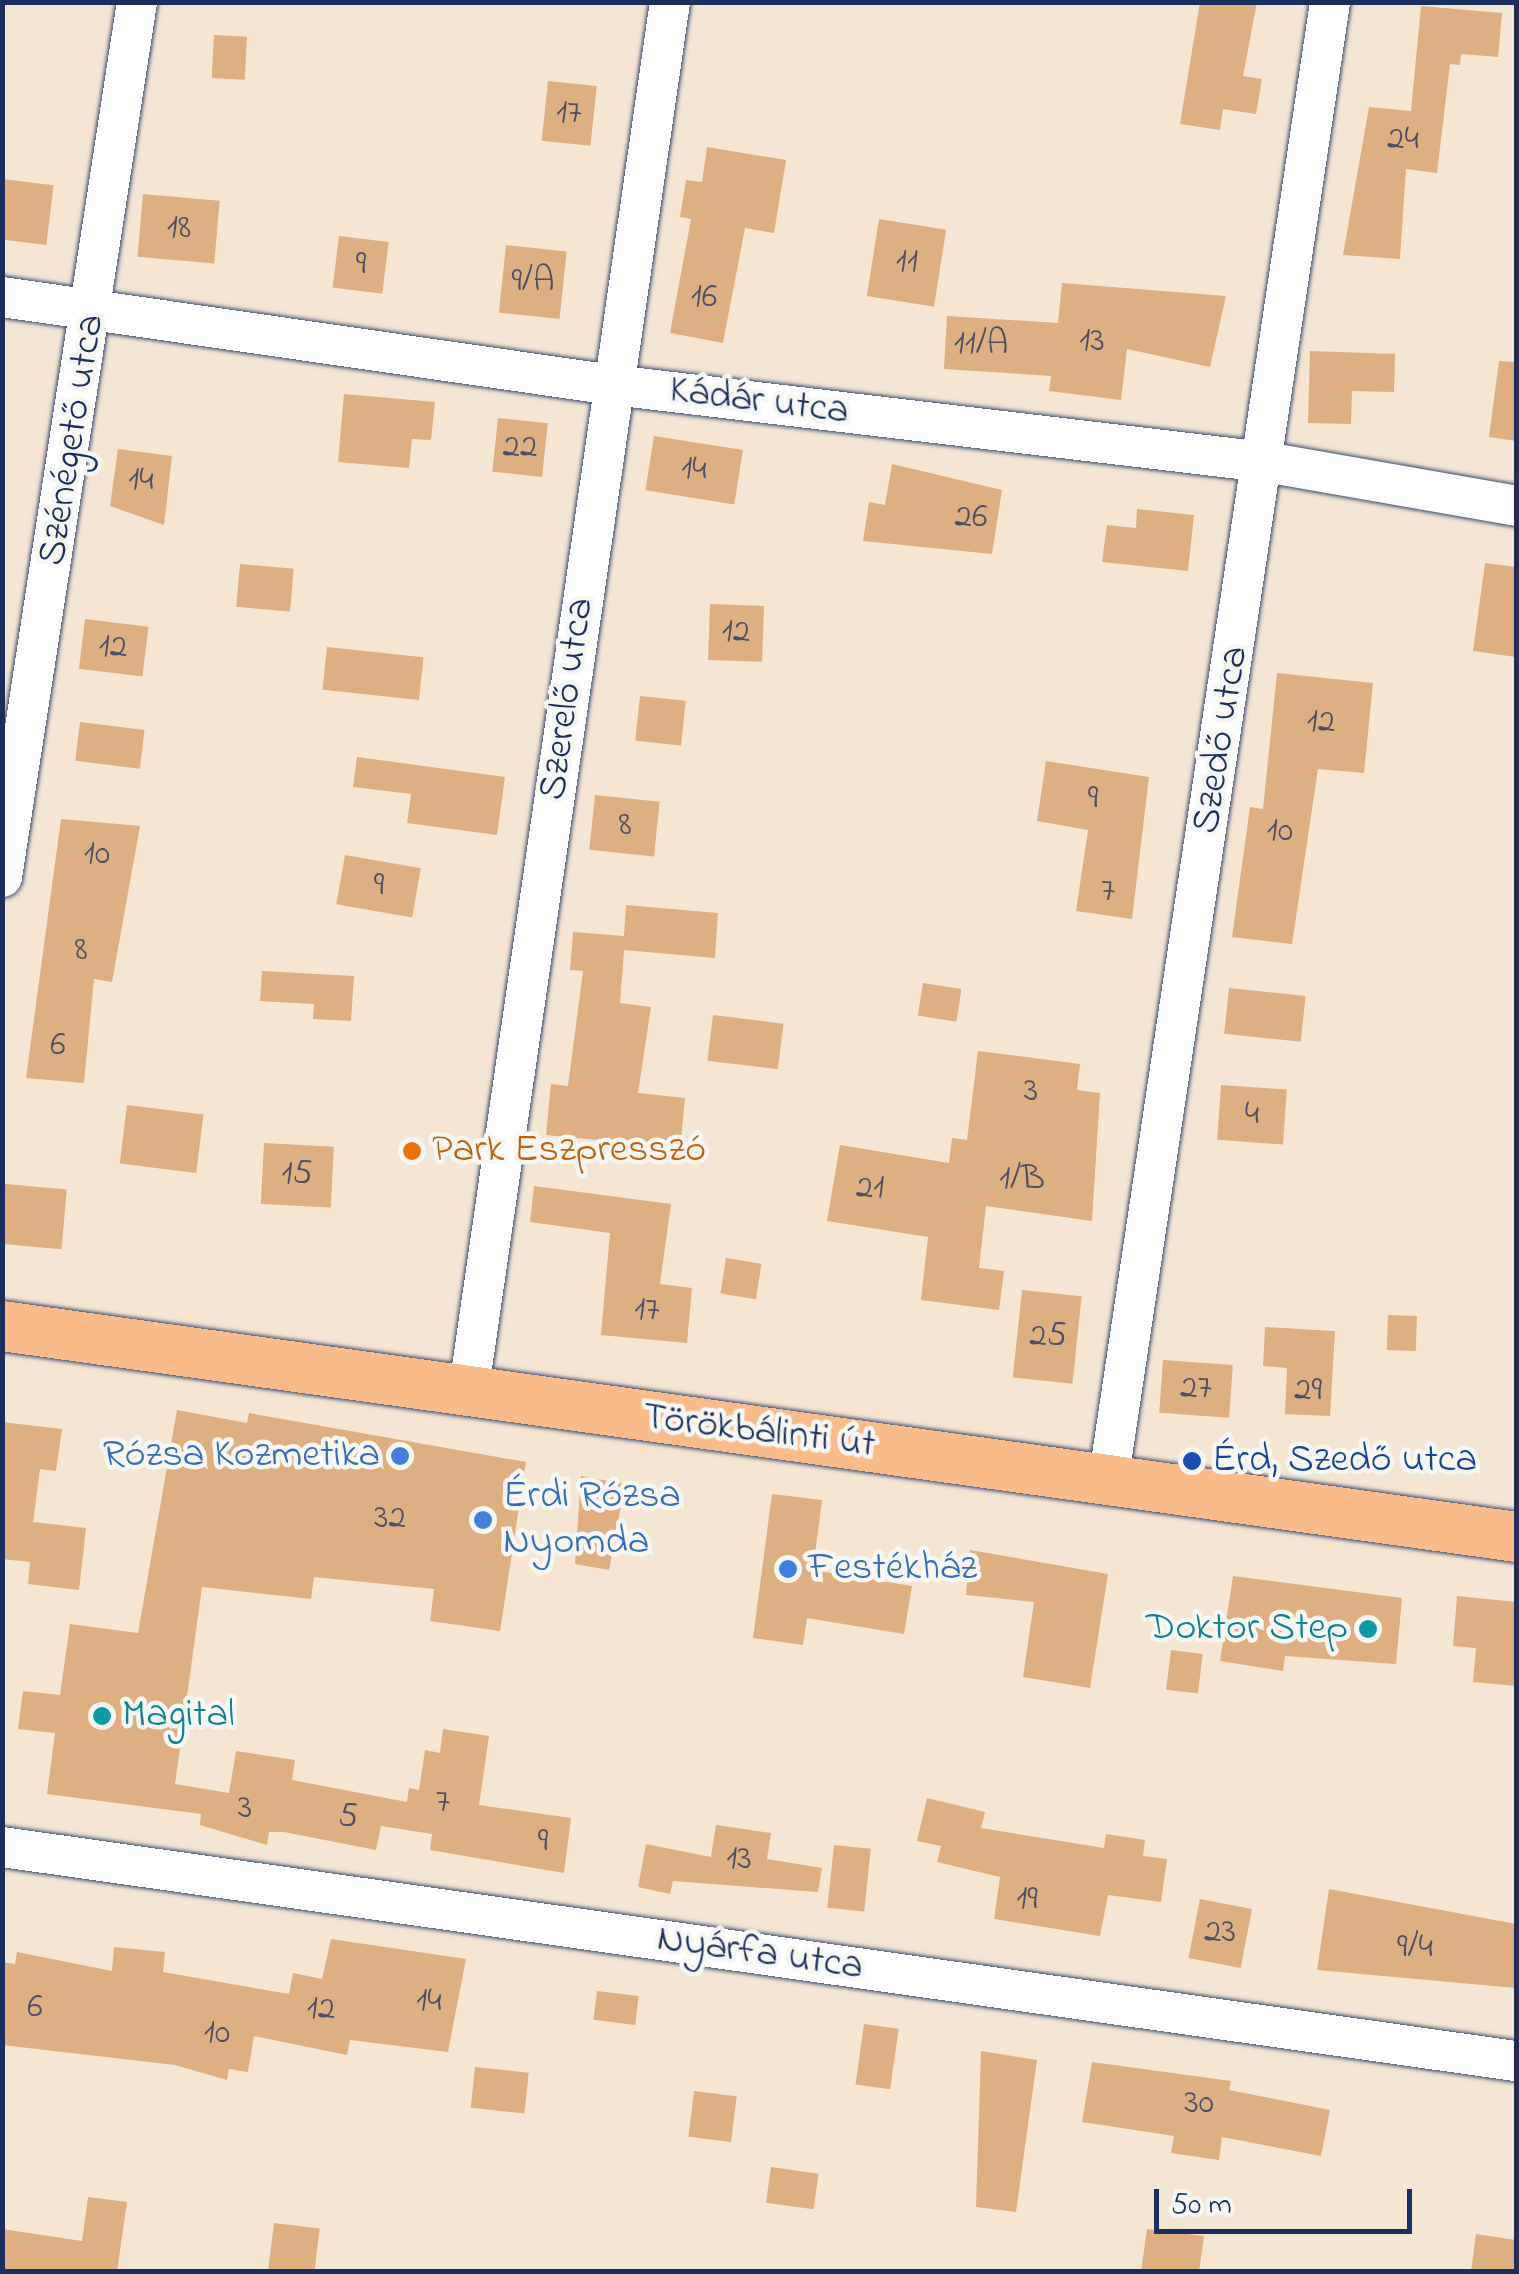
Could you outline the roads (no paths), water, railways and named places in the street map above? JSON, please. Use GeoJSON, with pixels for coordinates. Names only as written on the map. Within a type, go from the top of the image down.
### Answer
{"type":"FeatureCollection","features":[{"type":"Feature","properties":{"kind":"main road","name":"Törökbálinti út"},"geometry":{"type":"LineString","coordinates":[[2,1326],[468,1396],[1109,1476],[1516,1536]]}},
{"type":"Feature","properties":{"kind":"street","name":"Szénégető utca"},"geometry":{"type":"LineString","coordinates":[[2,877],[94,311],[137,2]]}},
{"type":"Feature","properties":{"kind":"street","name":"Szerelő utca"},"geometry":{"type":"LineString","coordinates":[[468,1396],[670,2]]}},
{"type":"Feature","properties":{"kind":"street","name":"Szedő utca"},"geometry":{"type":"LineString","coordinates":[[1109,1476],[1266,462],[1330,2]]}},
{"type":"Feature","properties":{"kind":"street","name":"Kádár utca"},"geometry":{"type":"LineString","coordinates":[[2,297],[613,385],[1266,462],[1516,506]]}},
{"type":"Feature","properties":{"kind":"street","name":"Nyárfa utca"},"geometry":{"type":"LineString","coordinates":[[2,1847],[1516,2061]]}},
{"type":"Feature","properties":{"kind":"place","name":"Park Eszpresszó"},"geometry":{"type":"Point","coordinates":[412,1151]}},
{"type":"Feature","properties":{"kind":"place","name":"Rózsa Kozmetika"},"geometry":{"type":"Point","coordinates":[400,1456]}},
{"type":"Feature","properties":{"kind":"place","name":"Érd, Szedő utca"},"geometry":{"type":"Point","coordinates":[1192,1461]}},
{"type":"Feature","properties":{"kind":"place","name":"Érdi Rózsa Nyomda"},"geometry":{"type":"Point","coordinates":[483,1520]}},
{"type":"Feature","properties":{"kind":"place","name":"Festékház"},"geometry":{"type":"Point","coordinates":[788,1569]}},
{"type":"Feature","properties":{"kind":"place","name":"Doktor Step"},"geometry":{"type":"Point","coordinates":[1368,1629]}},
{"type":"Feature","properties":{"kind":"place","name":"Magital"},"geometry":{"type":"Point","coordinates":[102,1716]}}]}
